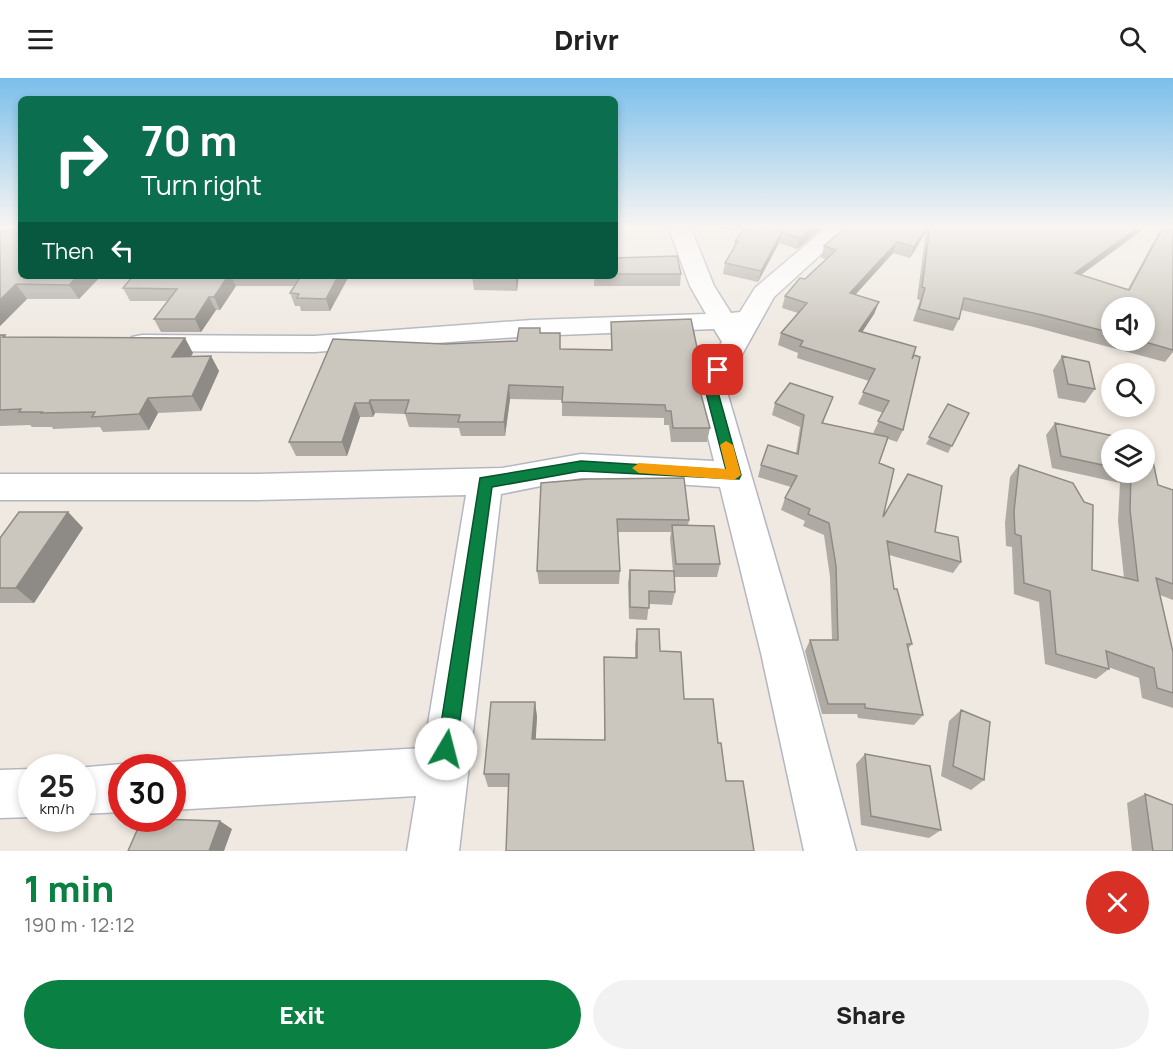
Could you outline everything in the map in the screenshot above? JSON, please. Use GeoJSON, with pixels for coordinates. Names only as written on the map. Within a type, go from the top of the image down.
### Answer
{"type":"FeatureCollection","features":[{"type":"Feature","properties":{"kind":"street"},"geometry":{"type":"LineString","coordinates":[[693,262],[702,286],[735,328]]}},
{"type":"Feature","properties":{"kind":"street"},"geometry":{"type":"LineString","coordinates":[[800,262],[764,293],[735,328],[710,385],[782,653],[830,851]]}},
{"type":"Feature","properties":{"kind":"street"},"geometry":{"type":"LineString","coordinates":[[116,343],[314,344],[532,328],[735,328]]}},
{"type":"Feature","properties":{"kind":"street"},"geometry":{"type":"LineString","coordinates":[[0,487],[257,487],[485,482],[502,481],[581,466],[734,475]]}},
{"type":"Feature","properties":{"kind":"street"},"geometry":{"type":"LineString","coordinates":[[434,851],[443,771],[485,482]]}},
{"type":"Feature","properties":{"kind":"street"},"geometry":{"type":"LineString","coordinates":[[186,785],[443,771]]}},
{"type":"Feature","properties":{"kind":"street"},"geometry":{"type":"LineString","coordinates":[[0,794],[18,793]]}},
{"type":"Feature","properties":{"kind":"building"},"geometry":{"type":"Polygon","coordinates":[[[0,262],[18,262],[18,279],[75,279],[69,285],[16,284],[0,300],[0,262]]]}},
{"type":"Feature","properties":{"kind":"building"},"geometry":{"type":"Polygon","coordinates":[[[618,262],[678,262],[681,274],[618,274],[618,262]]]}},
{"type":"Feature","properties":{"kind":"building"},"geometry":{"type":"Polygon","coordinates":[[[726,262],[766,262],[761,271],[726,262]]]}},
{"type":"Feature","properties":{"kind":"building"},"geometry":{"type":"Polygon","coordinates":[[[823,262],[879,262],[850,293],[879,302],[859,331],[916,347],[912,359],[914,355],[920,357],[903,430],[878,421],[889,401],[863,392],[875,369],[800,346],[803,341],[781,333],[807,303],[785,296],[800,278],[805,279],[823,262]]]}},
{"type":"Feature","properties":{"kind":"building"},"geometry":{"type":"Polygon","coordinates":[[[925,262],[1090,262],[1075,273],[1129,290],[1144,262],[1173,262],[1173,350],[1155,345],[1155,297],[1101,297],[1101,330],[964,298],[959,319],[919,309],[925,288],[922,287],[925,262]]]}},
{"type":"Feature","properties":{"kind":"building"},"geometry":{"type":"Polygon","coordinates":[[[130,279],[226,279],[214,297],[209,297],[195,319],[154,319],[177,289],[123,288],[130,279]]]}},
{"type":"Feature","properties":{"kind":"building"},"geometry":{"type":"Polygon","coordinates":[[[299,279],[336,279],[326,299],[297,298],[299,294],[290,293],[299,279]]]}},
{"type":"Feature","properties":{"kind":"building"},"geometry":{"type":"Polygon","coordinates":[[[691,319],[700,362],[695,372],[710,428],[673,428],[671,411],[666,411],[665,405],[562,402],[563,387],[509,385],[504,422],[458,422],[460,415],[405,413],[409,400],[370,400],[369,403],[355,403],[342,442],[289,442],[333,339],[445,344],[517,341],[519,328],[540,328],[540,333],[560,333],[560,349],[612,350],[611,322],[691,319]]]}},
{"type":"Feature","properties":{"kind":"building"},"geometry":{"type":"Polygon","coordinates":[[[0,335],[5,335],[3,337],[185,338],[172,357],[211,356],[192,396],[148,398],[139,414],[92,417],[95,412],[19,412],[21,409],[0,410],[0,335]]]}},
{"type":"Feature","properties":{"kind":"building"},"geometry":{"type":"Polygon","coordinates":[[[1062,356],[1089,362],[1095,389],[1068,384],[1062,356]]]}},
{"type":"Feature","properties":{"kind":"building"},"geometry":{"type":"Polygon","coordinates":[[[790,383],[833,397],[822,423],[888,437],[879,463],[894,469],[883,517],[908,474],[942,486],[935,532],[958,537],[961,562],[887,541],[894,589],[897,589],[912,644],[907,644],[923,715],[865,708],[865,704],[828,704],[810,640],[838,640],[836,566],[829,523],[808,514],[810,509],[785,498],[797,476],[761,465],[768,445],[798,454],[804,415],[775,403],[790,383]]]}},
{"type":"Feature","properties":{"kind":"building"},"geometry":{"type":"Polygon","coordinates":[[[948,404],[969,413],[952,446],[929,437],[948,404]]]}},
{"type":"Feature","properties":{"kind":"building"},"geometry":{"type":"Polygon","coordinates":[[[1055,423],[1101,433],[1101,465],[1061,456],[1055,423]]]}},
{"type":"Feature","properties":{"kind":"building"},"geometry":{"type":"Polygon","coordinates":[[[1019,465],[1073,483],[1084,502],[1093,505],[1092,570],[1138,581],[1130,510],[1131,483],[1155,483],[1155,471],[1158,485],[1173,490],[1173,584],[1156,578],[1173,652],[1173,693],[1157,688],[1154,668],[1106,651],[1109,669],[1056,654],[1050,591],[1024,583],[1021,536],[1015,534],[1014,511],[1019,465]]]}},
{"type":"Feature","properties":{"kind":"building"},"geometry":{"type":"Polygon","coordinates":[[[684,478],[689,520],[617,519],[620,571],[537,571],[541,483],[588,479],[684,478]]]}},
{"type":"Feature","properties":{"kind":"building"},"geometry":{"type":"Polygon","coordinates":[[[19,512],[68,512],[16,588],[0,588],[0,538],[19,512]]]}},
{"type":"Feature","properties":{"kind":"building"},"geometry":{"type":"Polygon","coordinates":[[[672,525],[714,526],[720,564],[676,564],[672,525]]]}},
{"type":"Feature","properties":{"kind":"building"},"geometry":{"type":"Polygon","coordinates":[[[630,570],[674,571],[675,592],[649,591],[649,608],[630,607],[630,570]]]}},
{"type":"Feature","properties":{"kind":"building"},"geometry":{"type":"Polygon","coordinates":[[[637,629],[659,629],[660,651],[681,652],[684,699],[713,699],[718,743],[721,743],[726,781],[743,781],[754,851],[506,851],[509,774],[484,774],[491,702],[535,702],[532,739],[605,740],[604,657],[637,658],[637,629]]]}},
{"type":"Feature","properties":{"kind":"building"},"geometry":{"type":"Polygon","coordinates":[[[961,710],[990,722],[984,780],[953,766],[961,710]]]}},
{"type":"Feature","properties":{"kind":"building"},"geometry":{"type":"Polygon","coordinates":[[[865,754],[930,766],[941,830],[871,816],[865,754]]]}},
{"type":"Feature","properties":{"kind":"building"},"geometry":{"type":"Polygon","coordinates":[[[1145,794],[1173,805],[1173,851],[1153,851],[1145,794]]]}},
{"type":"Feature","properties":{"kind":"building"},"geometry":{"type":"Polygon","coordinates":[[[186,820],[220,821],[209,851],[128,851],[136,832],[186,832],[186,820]]]}},
{"type":"Feature","properties":{"kind":"slow traffic"},"geometry":{"type":"LineString","coordinates":[[639,468],[734,475],[726,445]]}},
{"type":"Feature","properties":{"kind":"route"},"geometry":{"type":"LineString","coordinates":[[446,749],[485,482],[502,481],[581,466],[734,475],[710,385],[718,370]]}}]}
